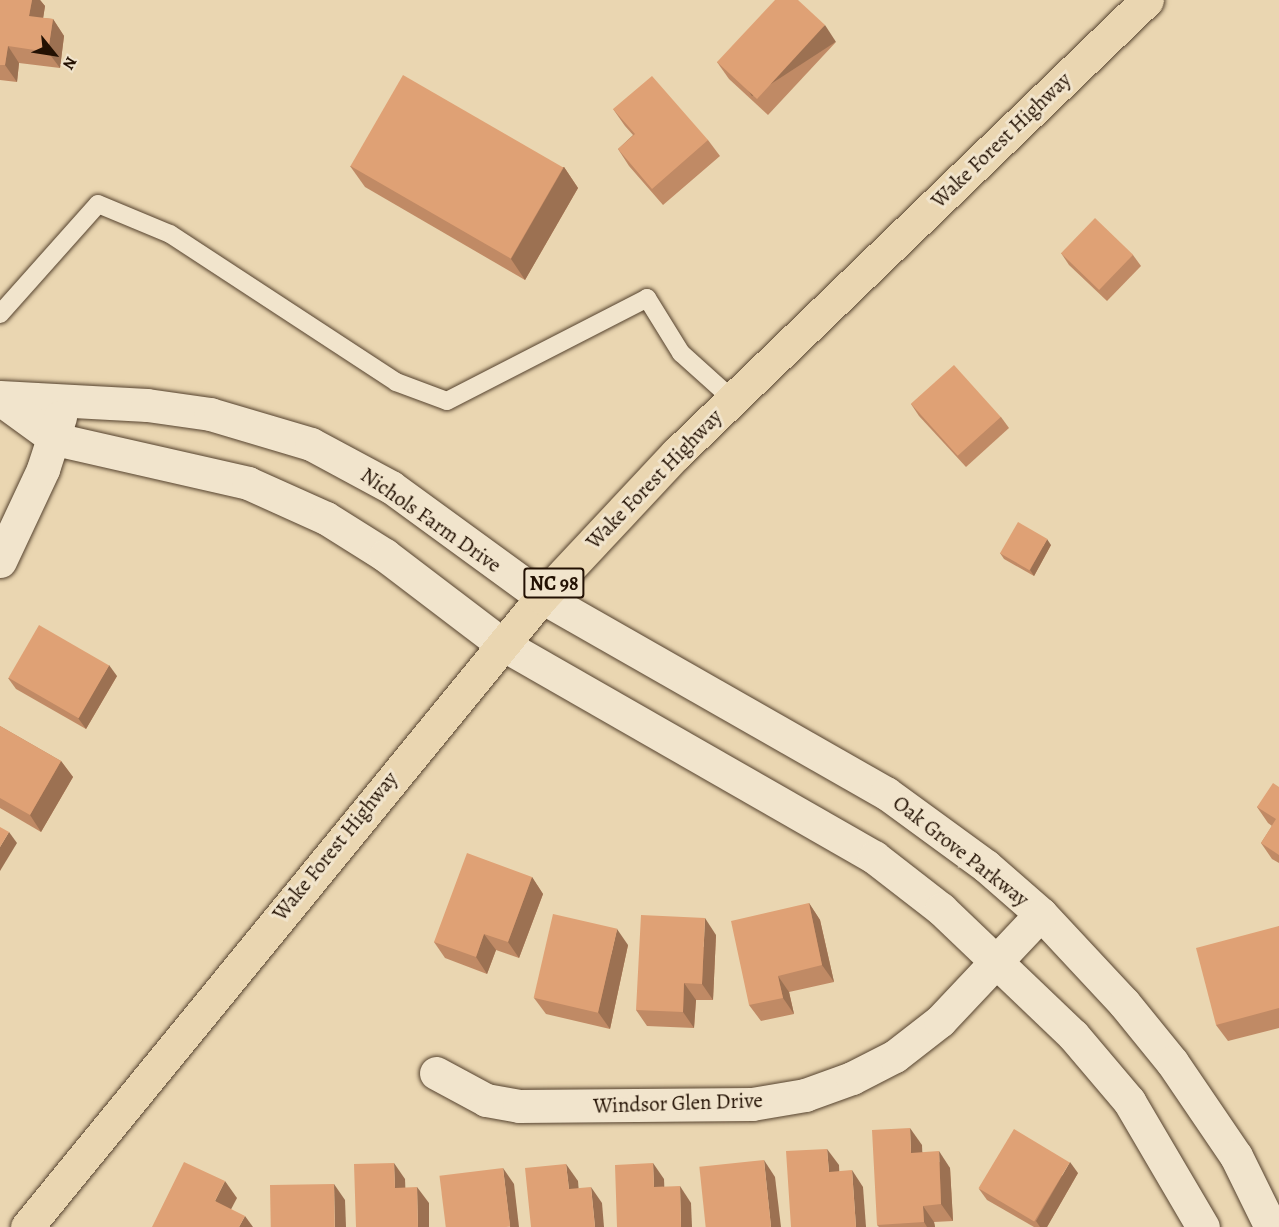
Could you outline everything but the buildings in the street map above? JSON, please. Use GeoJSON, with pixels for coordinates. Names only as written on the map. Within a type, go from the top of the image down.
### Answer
{"type":"FeatureCollection","features":[{"type":"Feature","properties":{"kind":"highway","name":"Wake Forest Highway"},"geometry":{"type":"LineString","coordinates":[[27,1227],[542,597],[732,399],[1147,0]]}},
{"type":"Feature","properties":{"kind":"street","name":"Nichols Farm Drive"},"geometry":{"type":"LineString","coordinates":[[0,398],[147,405],[210,414],[311,444],[391,487],[542,597]]}},
{"type":"Feature","properties":{"kind":"street","name":"Nichols Farm Drive"},"geometry":{"type":"LineString","coordinates":[[0,398],[55,439],[187,466],[289,498],[385,555],[502,644]]}},
{"type":"Feature","properties":{"kind":"street"},"geometry":{"type":"LineString","coordinates":[[0,561],[55,439],[64,401]]}},
{"type":"Feature","properties":{"kind":"street","name":"Oak Grove Parkway"},"geometry":{"type":"LineString","coordinates":[[542,597],[886,793],[977,858],[1041,914],[1124,1003],[1172,1062],[1236,1156],[1271,1227]]}},
{"type":"Feature","properties":{"kind":"street"},"geometry":{"type":"LineString","coordinates":[[502,644],[874,857],[941,909],[1073,1035],[1128,1101],[1203,1227]]}},
{"type":"Feature","properties":{"kind":"street","name":"Windsor Glen Drive"},"geometry":{"type":"LineString","coordinates":[[436,1073],[486,1101],[519,1106],[752,1104],[805,1095],[852,1078],[895,1056],[940,1021],[1041,914]]}},
{"type":"Feature","properties":{"kind":"lane"},"geometry":{"type":"LineString","coordinates":[[0,314],[98,204],[170,234],[396,382],[447,402],[647,298],[681,353],[732,399]]}}]}
